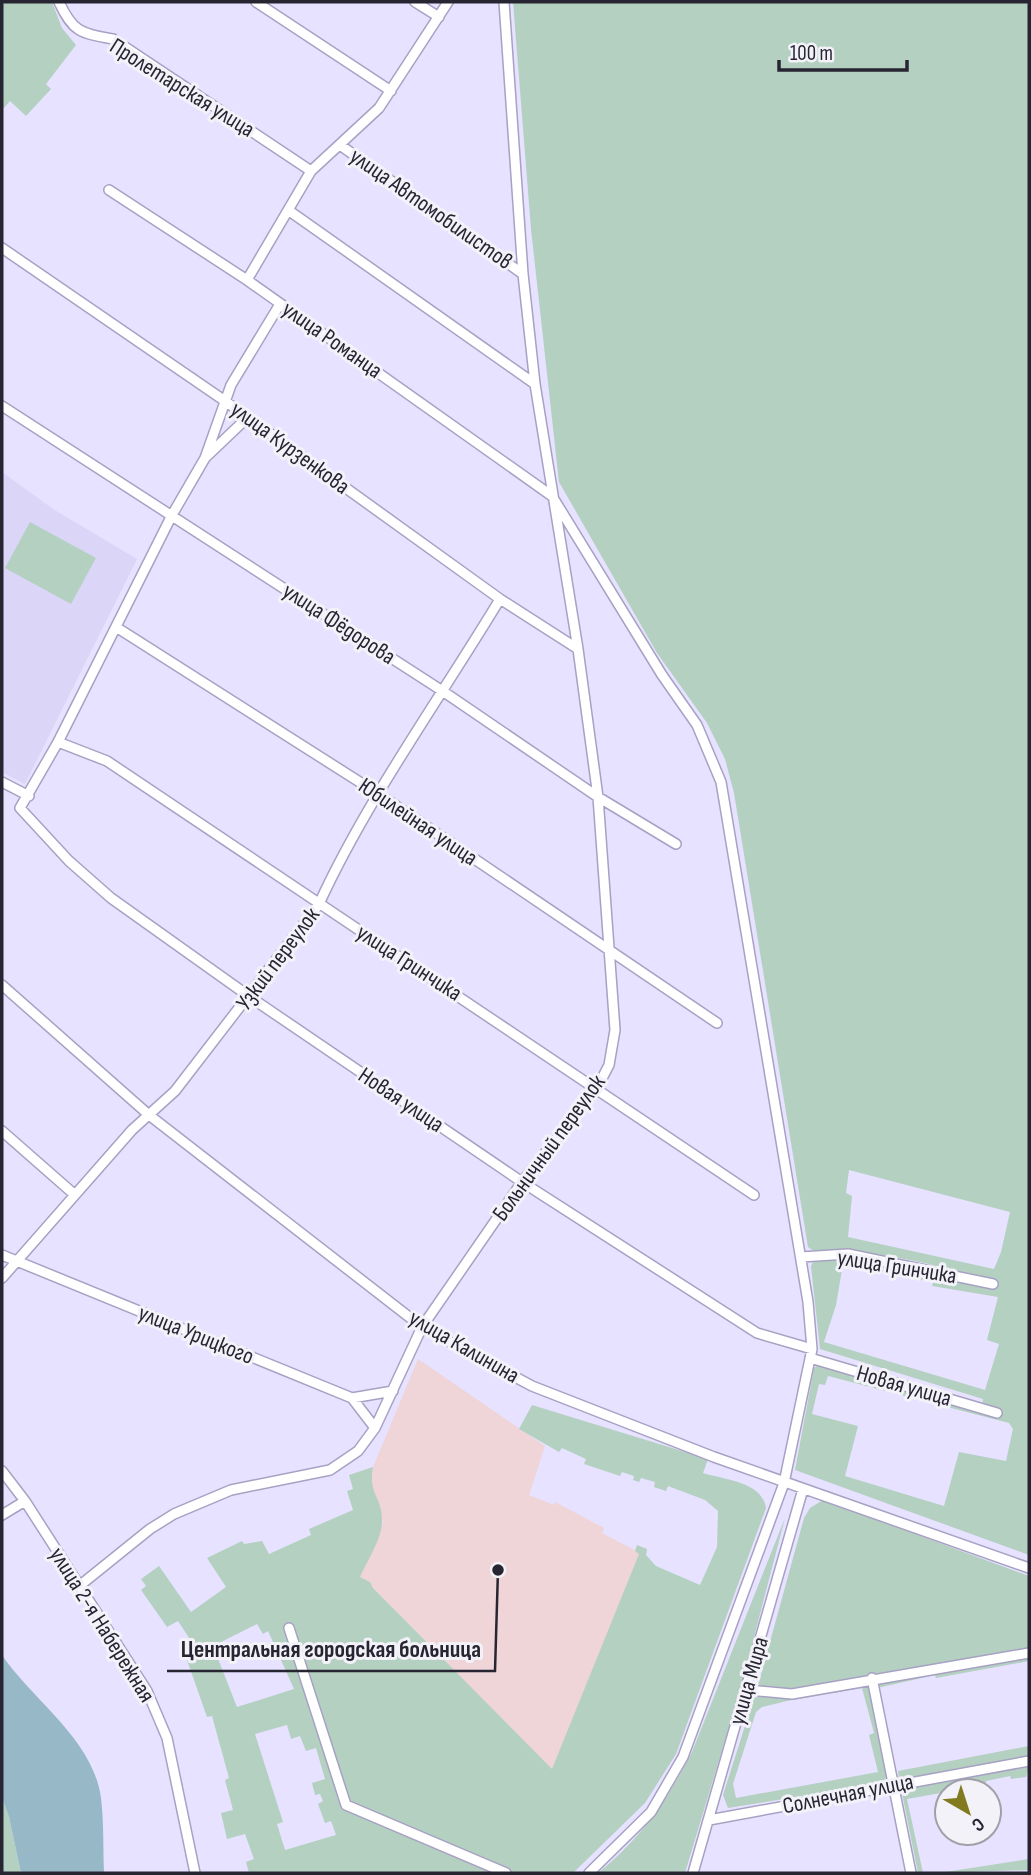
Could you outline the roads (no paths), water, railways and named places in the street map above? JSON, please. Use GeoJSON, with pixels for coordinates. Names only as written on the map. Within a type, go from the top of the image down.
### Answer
{"type":"FeatureCollection","features":[{"type":"Feature","properties":{"kind":"street","name":"Пролетарская улица"},"geometry":{"type":"LineString","coordinates":[[59,2],[69,23],[77,30],[113,39],[312,172]]}},
{"type":"Feature","properties":{"kind":"street"},"geometry":{"type":"LineString","coordinates":[[256,2],[391,91]]}},
{"type":"Feature","properties":{"kind":"street"},"geometry":{"type":"LineString","coordinates":[[415,2],[439,17]]}},
{"type":"Feature","properties":{"kind":"street"},"geometry":{"type":"LineString","coordinates":[[247,280],[312,172],[379,108],[448,2]]}},
{"type":"Feature","properties":{"kind":"street","name":"Больничный переулок"},"geometry":{"type":"LineString","coordinates":[[78,1587],[150,1529],[173,1514],[231,1490],[330,1470],[358,1451],[375,1428],[422,1327],[522,1182],[597,1088],[614,1047],[610,953],[597,797],[578,649],[535,384],[523,274],[504,2]]}},
{"type":"Feature","properties":{"kind":"street","name":"улица Автомобилистов"},"geometry":{"type":"LineString","coordinates":[[340,145],[523,274]]}},
{"type":"Feature","properties":{"kind":"street","name":"улица Романца"},"geometry":{"type":"LineString","coordinates":[[109,190],[247,280],[552,496]]}},
{"type":"Feature","properties":{"kind":"street"},"geometry":{"type":"LineString","coordinates":[[288,211],[535,384]]}},
{"type":"Feature","properties":{"kind":"street","name":"улица Курзенкова"},"geometry":{"type":"LineString","coordinates":[[2,248],[248,417],[500,599],[578,649]]}},
{"type":"Feature","properties":{"kind":"street"},"geometry":{"type":"LineString","coordinates":[[2,782],[29,796],[172,515],[205,458],[231,385],[280,304]]}},
{"type":"Feature","properties":{"kind":"street","name":"улица Фёдорова"},"geometry":{"type":"LineString","coordinates":[[2,406],[444,692],[597,797],[676,844]]}},
{"type":"Feature","properties":{"kind":"street"},"geometry":{"type":"LineString","coordinates":[[205,458],[248,417]]}},
{"type":"Feature","properties":{"kind":"street"},"geometry":{"type":"LineString","coordinates":[[552,496],[662,675],[697,725],[721,782],[801,1257],[811,1354],[784,1483],[683,1757],[650,1812],[589,1873]]}},
{"type":"Feature","properties":{"kind":"street","name":"Узкий переулок"},"geometry":{"type":"LineString","coordinates":[[2,1278],[75,1195],[174,1091],[250,997],[319,904],[333,874],[500,599]]}},
{"type":"Feature","properties":{"kind":"street","name":"Юбилейная улица"},"geometry":{"type":"LineString","coordinates":[[116,627],[380,795],[717,1023]]}},
{"type":"Feature","properties":{"kind":"street","name":"улица Гринчика"},"geometry":{"type":"LineString","coordinates":[[58,742],[107,761],[754,1195]]}},
{"type":"Feature","properties":{"kind":"street","name":"Новая улица"},"geometry":{"type":"LineString","coordinates":[[29,796],[20,808],[69,861],[111,898],[250,997],[522,1182],[757,1333],[811,1354],[998,1413]]}},
{"type":"Feature","properties":{"kind":"street","name":"улица Калинина"},"geometry":{"type":"LineString","coordinates":[[2,985],[149,1115],[422,1327],[532,1385],[784,1483],[1029,1568]]}},
{"type":"Feature","properties":{"kind":"street"},"geometry":{"type":"LineString","coordinates":[[2,1131],[75,1195]]}},
{"type":"Feature","properties":{"kind":"street","name":"улица Гринчика"},"geometry":{"type":"LineString","coordinates":[[801,1257],[848,1254],[993,1284]]}},
{"type":"Feature","properties":{"kind":"street","name":"улица Урицкого"},"geometry":{"type":"LineString","coordinates":[[2,1255],[352,1398]]}},
{"type":"Feature","properties":{"kind":"street"},"geometry":{"type":"LineString","coordinates":[[375,1428],[352,1398],[393,1391]]}},
{"type":"Feature","properties":{"kind":"street","name":"улица 2-я Набережная"},"geometry":{"type":"LineString","coordinates":[[2,1471],[25,1501],[147,1691],[167,1738],[195,1873]]}},
{"type":"Feature","properties":{"kind":"street","name":"улица Мира"},"geometry":{"type":"LineString","coordinates":[[693,1873],[748,1690],[803,1489]]}},
{"type":"Feature","properties":{"kind":"street"},"geometry":{"type":"LineString","coordinates":[[2,1516],[25,1501]]}},
{"type":"Feature","properties":{"kind":"street"},"geometry":{"type":"LineString","coordinates":[[289,1628],[346,1805],[506,1873]]}},
{"type":"Feature","properties":{"kind":"street"},"geometry":{"type":"LineString","coordinates":[[748,1690],[792,1694],[872,1678],[1029,1653]]}},
{"type":"Feature","properties":{"kind":"street"},"geometry":{"type":"LineString","coordinates":[[872,1678],[911,1873]]}},
{"type":"Feature","properties":{"kind":"street","name":"Солнечная улица"},"geometry":{"type":"LineString","coordinates":[[709,1820],[1029,1761]]}},
{"type":"Feature","properties":{"kind":"water"},"geometry":{"type":"Polygon","coordinates":[[[2,1655],[87,1757],[101,1798],[104,1873],[21,1873],[2,1797],[2,1655]]]}},
{"type":"Feature","properties":{"kind":"place","name":"Центральная городская больница"},"geometry":{"type":"Point","coordinates":[498,1570]}}]}
